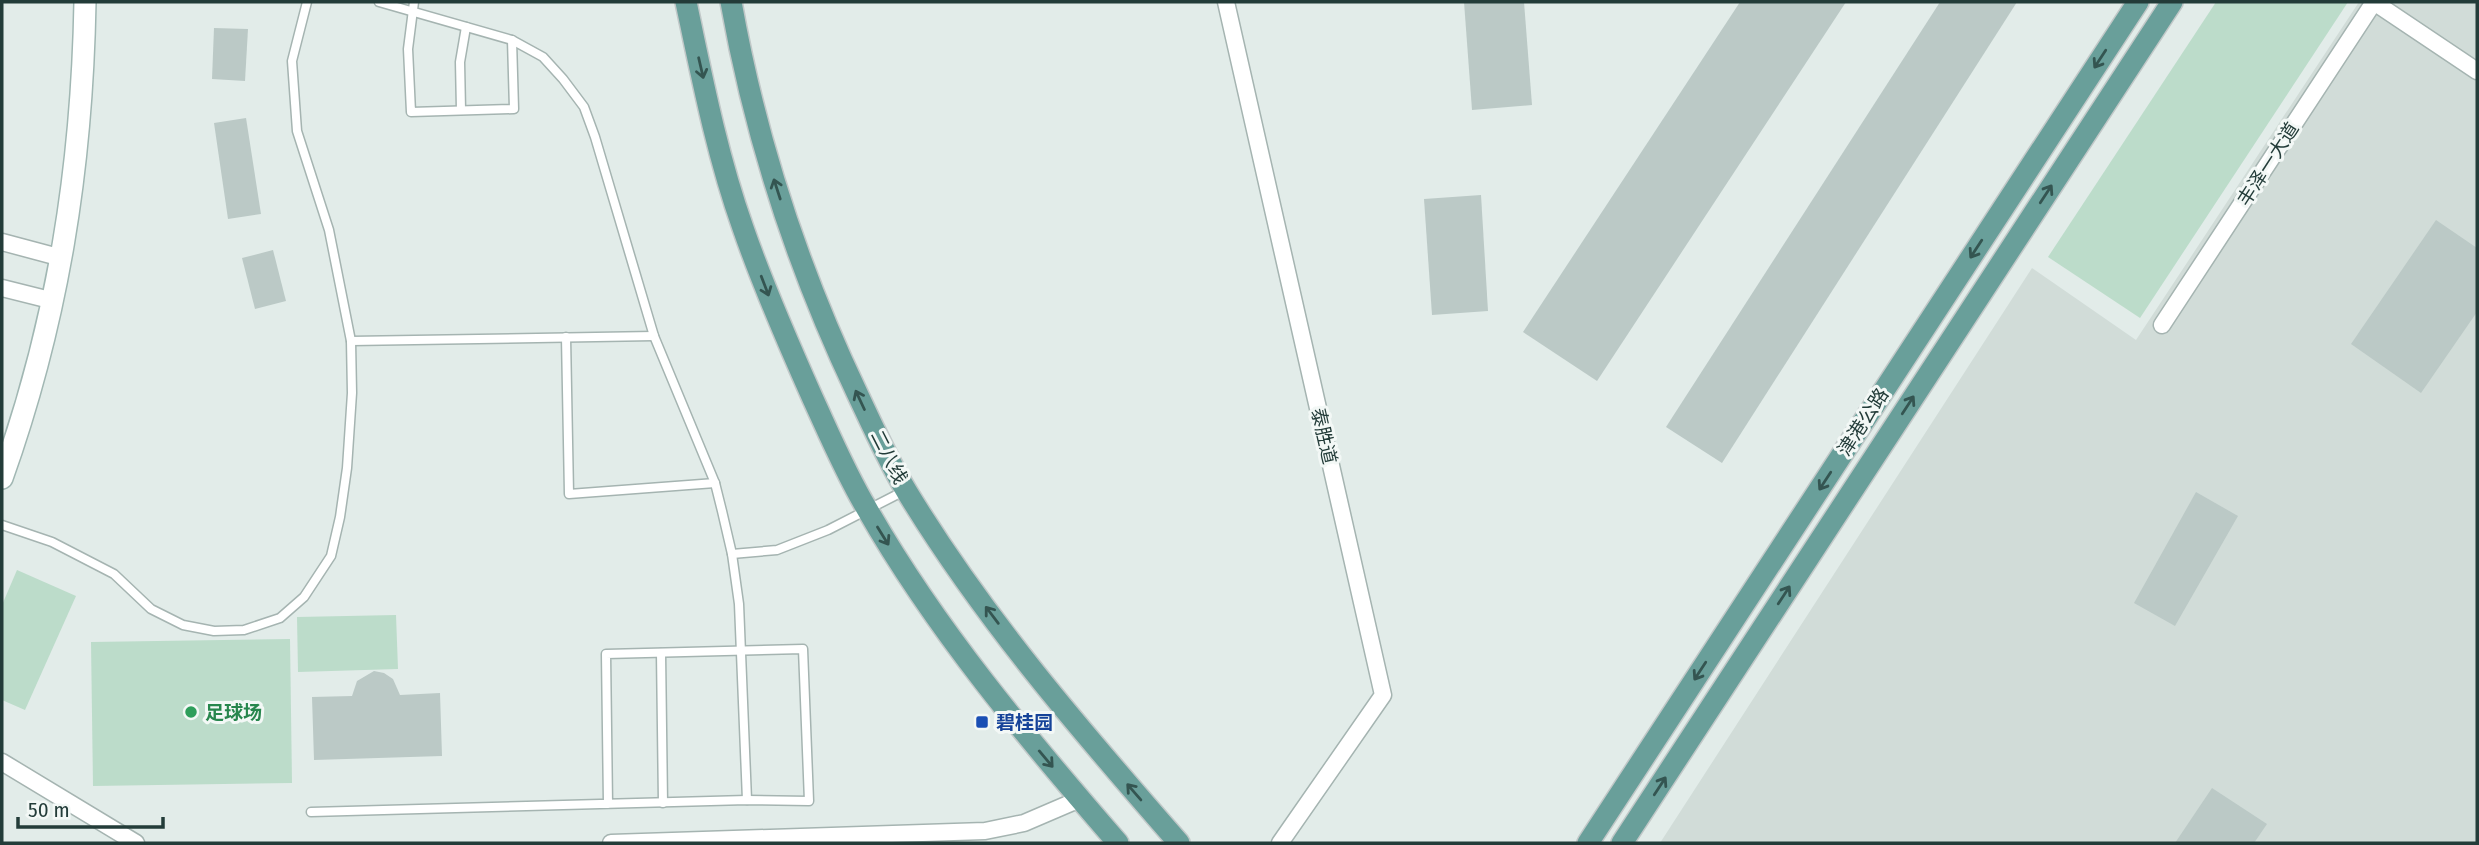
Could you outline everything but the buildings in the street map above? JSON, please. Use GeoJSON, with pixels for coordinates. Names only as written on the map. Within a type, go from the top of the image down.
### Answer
{"type":"FeatureCollection","features":[{"type":"Feature","properties":{"kind":"main road"},"geometry":{"type":"LineString","coordinates":[[686,2],[715,134],[742,226],[780,326],[847,472],[867,510],[956,645],[1025,733],[1118,843]]}},
{"type":"Feature","properties":{"kind":"main road","name":"二八线"},"geometry":{"type":"LineString","coordinates":[[731,2],[739,47],[762,139],[792,234],[846,370],[885,453],[905,490],[1064,712],[1179,843]]}},
{"type":"Feature","properties":{"kind":"main road","name":"津港公路"},"geometry":{"type":"LineString","coordinates":[[1588,843],[2138,2]]}},
{"type":"Feature","properties":{"kind":"main road","name":"津港公路"},"geometry":{"type":"LineString","coordinates":[[1622,843],[2172,2]]}},
{"type":"Feature","properties":{"kind":"street"},"geometry":{"type":"LineString","coordinates":[[56,256],[67,140],[74,2]]}},
{"type":"Feature","properties":{"kind":"street"},"geometry":{"type":"LineString","coordinates":[[2,478],[18,432],[56,256],[82,90],[85,2]]}},
{"type":"Feature","properties":{"kind":"street","name":"泰胜道"},"geometry":{"type":"LineString","coordinates":[[1226,2],[1383,695],[1280,843]]}},
{"type":"Feature","properties":{"kind":"street"},"geometry":{"type":"LineString","coordinates":[[2374,2],[2477,71]]}},
{"type":"Feature","properties":{"kind":"street","name":"丰泽一大道"},"geometry":{"type":"LineString","coordinates":[[2162,325],[2374,2]]}},
{"type":"Feature","properties":{"kind":"street"},"geometry":{"type":"LineString","coordinates":[[2,242],[56,256]]}},
{"type":"Feature","properties":{"kind":"street"},"geometry":{"type":"LineString","coordinates":[[2,288],[48,300]]}},
{"type":"Feature","properties":{"kind":"street"},"geometry":{"type":"LineString","coordinates":[[2,441],[48,300]]}},
{"type":"Feature","properties":{"kind":"street"},"geometry":{"type":"LineString","coordinates":[[2,762],[136,843]]}},
{"type":"Feature","properties":{"kind":"street"},"geometry":{"type":"LineString","coordinates":[[611,843],[985,831],[1024,823],[1080,799]]}},
{"type":"Feature","properties":{"kind":"lane"},"geometry":{"type":"LineString","coordinates":[[2,525],[52,542],[114,574],[151,609],[183,625],[214,631],[244,630],[280,618],[304,597],[331,556],[347,468],[352,341],[329,230],[297,131],[292,61],[307,2]]}},
{"type":"Feature","properties":{"kind":"lane"},"geometry":{"type":"LineString","coordinates":[[379,2],[413,6],[466,27],[512,40],[542,57],[564,79],[584,107],[596,137],[654,336],[715,483],[732,554],[738,604],[747,800]]}},
{"type":"Feature","properties":{"kind":"lane"},"geometry":{"type":"LineString","coordinates":[[413,6],[408,49],[411,112],[514,109],[512,40]]}},
{"type":"Feature","properties":{"kind":"lane"},"geometry":{"type":"LineString","coordinates":[[461,110],[460,62],[466,27]]}},
{"type":"Feature","properties":{"kind":"lane"},"geometry":{"type":"LineString","coordinates":[[352,341],[654,336]]}},
{"type":"Feature","properties":{"kind":"lane"},"geometry":{"type":"LineString","coordinates":[[566,337],[569,494],[715,483]]}},
{"type":"Feature","properties":{"kind":"lane"},"geometry":{"type":"LineString","coordinates":[[732,554],[777,550],[828,530],[905,490]]}},
{"type":"Feature","properties":{"kind":"lane"},"geometry":{"type":"LineString","coordinates":[[311,812],[663,803],[747,800],[809,801],[803,649],[606,654],[608,804]]}},
{"type":"Feature","properties":{"kind":"lane"},"geometry":{"type":"LineString","coordinates":[[661,653],[663,803]]}},
{"type":"Feature","properties":{"kind":"shaded area"},"geometry":{"type":"Polygon","coordinates":[[[2359,2],[2477,2],[2477,843],[1660,843],[2032,268],[2136,340],[2359,2]]]}},
{"type":"Feature","properties":{"kind":"green space"},"geometry":{"type":"Polygon","coordinates":[[[2216,2],[2348,2],[2140,318],[2048,257],[2216,2]]]}},
{"type":"Feature","properties":{"kind":"green space"},"geometry":{"type":"Polygon","coordinates":[[[17,570],[76,596],[25,710],[2,700],[2,605],[17,570]]]}},
{"type":"Feature","properties":{"kind":"green space","name":"足球场"},"geometry":{"type":"Polygon","coordinates":[[[396,615],[398,669],[298,672],[297,617],[396,615]]]}},
{"type":"Feature","properties":{"kind":"green space","name":"足球场"},"geometry":{"type":"Polygon","coordinates":[[[290,639],[292,783],[93,786],[91,642],[290,639]]]}},
{"type":"Feature","properties":{"kind":"place","name":"足球场"},"geometry":{"type":"Point","coordinates":[191,712]}},
{"type":"Feature","properties":{"kind":"place","name":"碧桂园"},"geometry":{"type":"Point","coordinates":[982,722]}}]}
